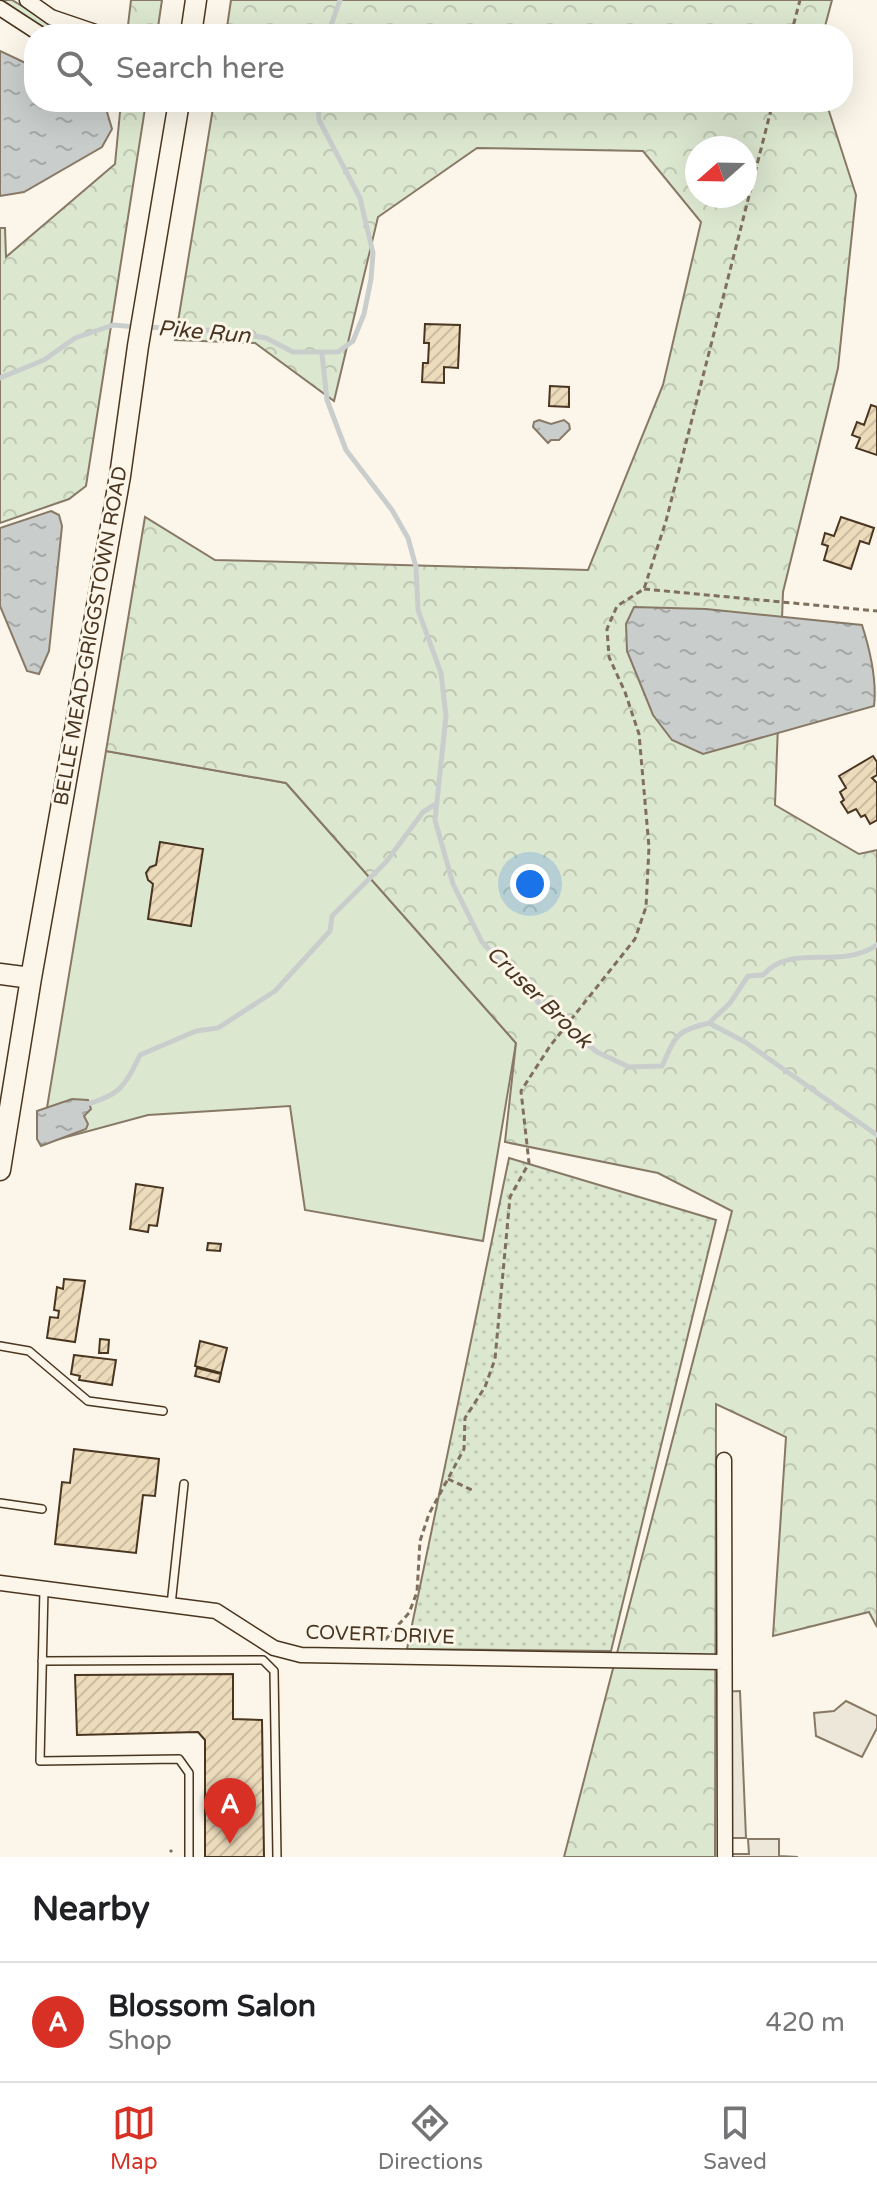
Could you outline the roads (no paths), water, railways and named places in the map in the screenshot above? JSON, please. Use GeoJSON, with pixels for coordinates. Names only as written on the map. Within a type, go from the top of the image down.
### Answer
{"type":"FeatureCollection","features":[{"type":"Feature","properties":{"kind":"street"},"geometry":{"type":"LineString","coordinates":[[27,0],[51,17],[72,24]]}},
{"type":"Feature","properties":{"kind":"street"},"geometry":{"type":"LineString","coordinates":[[192,24],[196,0]]}},
{"type":"Feature","properties":{"kind":"street"},"geometry":{"type":"LineString","coordinates":[[0,8],[25,24]]}},
{"type":"Feature","properties":{"kind":"street","name":"BELLE MEAD-GRIGGSTOWN ROAD"},"geometry":{"type":"LineString","coordinates":[[0,1170],[120,476],[143,312],[177,112]]}},
{"type":"Feature","properties":{"kind":"street"},"geometry":{"type":"LineString","coordinates":[[0,974],[31,978]]}},
{"type":"Feature","properties":{"kind":"street"},"geometry":{"type":"LineString","coordinates":[[724,1460],[725,1857]]}},
{"type":"Feature","properties":{"kind":"street","name":"COVERT DRIVE"},"geometry":{"type":"LineString","coordinates":[[0,1583],[216,1611],[274,1648],[301,1655],[724,1662]]}},
{"type":"Feature","properties":{"kind":"lane"},"geometry":{"type":"LineString","coordinates":[[0,1346],[29,1351],[88,1401],[163,1411]]}},
{"type":"Feature","properties":{"kind":"lane"},"geometry":{"type":"LineString","coordinates":[[171,1605],[184,1484]]}},
{"type":"Feature","properties":{"kind":"lane"},"geometry":{"type":"LineString","coordinates":[[0,1503],[42,1509]]}},
{"type":"Feature","properties":{"kind":"lane"},"geometry":{"type":"LineString","coordinates":[[44,1589],[40,1761],[179,1759],[189,1773],[189,1857]]}},
{"type":"Feature","properties":{"kind":"lane"},"geometry":{"type":"LineString","coordinates":[[263,1660],[274,1648]]}},
{"type":"Feature","properties":{"kind":"lane"},"geometry":{"type":"LineString","coordinates":[[42,1661],[263,1660],[274,1671],[277,1857]]}},
{"type":"Feature","properties":{"kind":"water"},"geometry":{"type":"Polygon","coordinates":[[[0,51],[24,62],[24,112],[107,112],[112,129],[102,147],[24,192],[0,196],[0,51]]]}},
{"type":"Feature","properties":{"kind":"water"},"geometry":{"type":"Polygon","coordinates":[[[539,420],[551,424],[564,420],[570,429],[559,440],[548,443],[533,427],[534,422],[539,420]]]}},
{"type":"Feature","properties":{"kind":"water"},"geometry":{"type":"Polygon","coordinates":[[[51,511],[59,515],[62,526],[49,651],[39,674],[27,671],[0,606],[0,528],[51,511]]]}},
{"type":"Feature","properties":{"kind":"water"},"geometry":{"type":"Polygon","coordinates":[[[634,607],[706,609],[862,625],[872,665],[874,706],[703,754],[672,740],[653,715],[627,651],[626,624],[634,607]]]}},
{"type":"Feature","properties":{"kind":"water"},"geometry":{"type":"Polygon","coordinates":[[[72,1099],[88,1100],[91,1109],[84,1116],[88,1124],[86,1129],[41,1146],[37,1139],[37,1111],[72,1099]]]}},
{"type":"Feature","properties":{"kind":"waterway","name":"Pike Run"},"geometry":{"type":"LineString","coordinates":[[332,24],[340,0]]}},
{"type":"Feature","properties":{"kind":"waterway","name":"Pike Run"},"geometry":{"type":"LineString","coordinates":[[147,327],[221,331],[266,338],[293,352],[338,352],[353,341],[364,314],[373,253],[360,198],[319,120],[319,112]]}},
{"type":"Feature","properties":{"kind":"waterway","name":"Pike Run"},"geometry":{"type":"LineString","coordinates":[[0,378],[44,360],[75,338],[113,325],[137,327]]}},
{"type":"Feature","properties":{"kind":"waterway","name":"Cruser Brook"},"geometry":{"type":"LineString","coordinates":[[322,354],[327,400],[346,450],[392,510],[408,538],[416,567],[418,610],[441,673],[446,716],[435,820],[453,884],[482,942],[542,1006],[597,1052],[629,1067],[662,1066],[678,1036],[709,1023],[745,1042],[877,1135]]}},
{"type":"Feature","properties":{"kind":"waterway"},"geometry":{"type":"LineString","coordinates":[[84,1105],[106,1098],[120,1089],[140,1055],[196,1031],[218,1028],[275,991],[330,931],[332,916],[386,862],[423,812],[436,804]]}},
{"type":"Feature","properties":{"kind":"waterway"},"geometry":{"type":"LineString","coordinates":[[709,1023],[730,1003],[748,976],[763,975],[775,965],[788,960],[847,956],[877,945]]}},
{"type":"Feature","properties":{"kind":"place","name":"Blossom Salon"},"geometry":{"type":"Point","coordinates":[230,1844]}}]}
